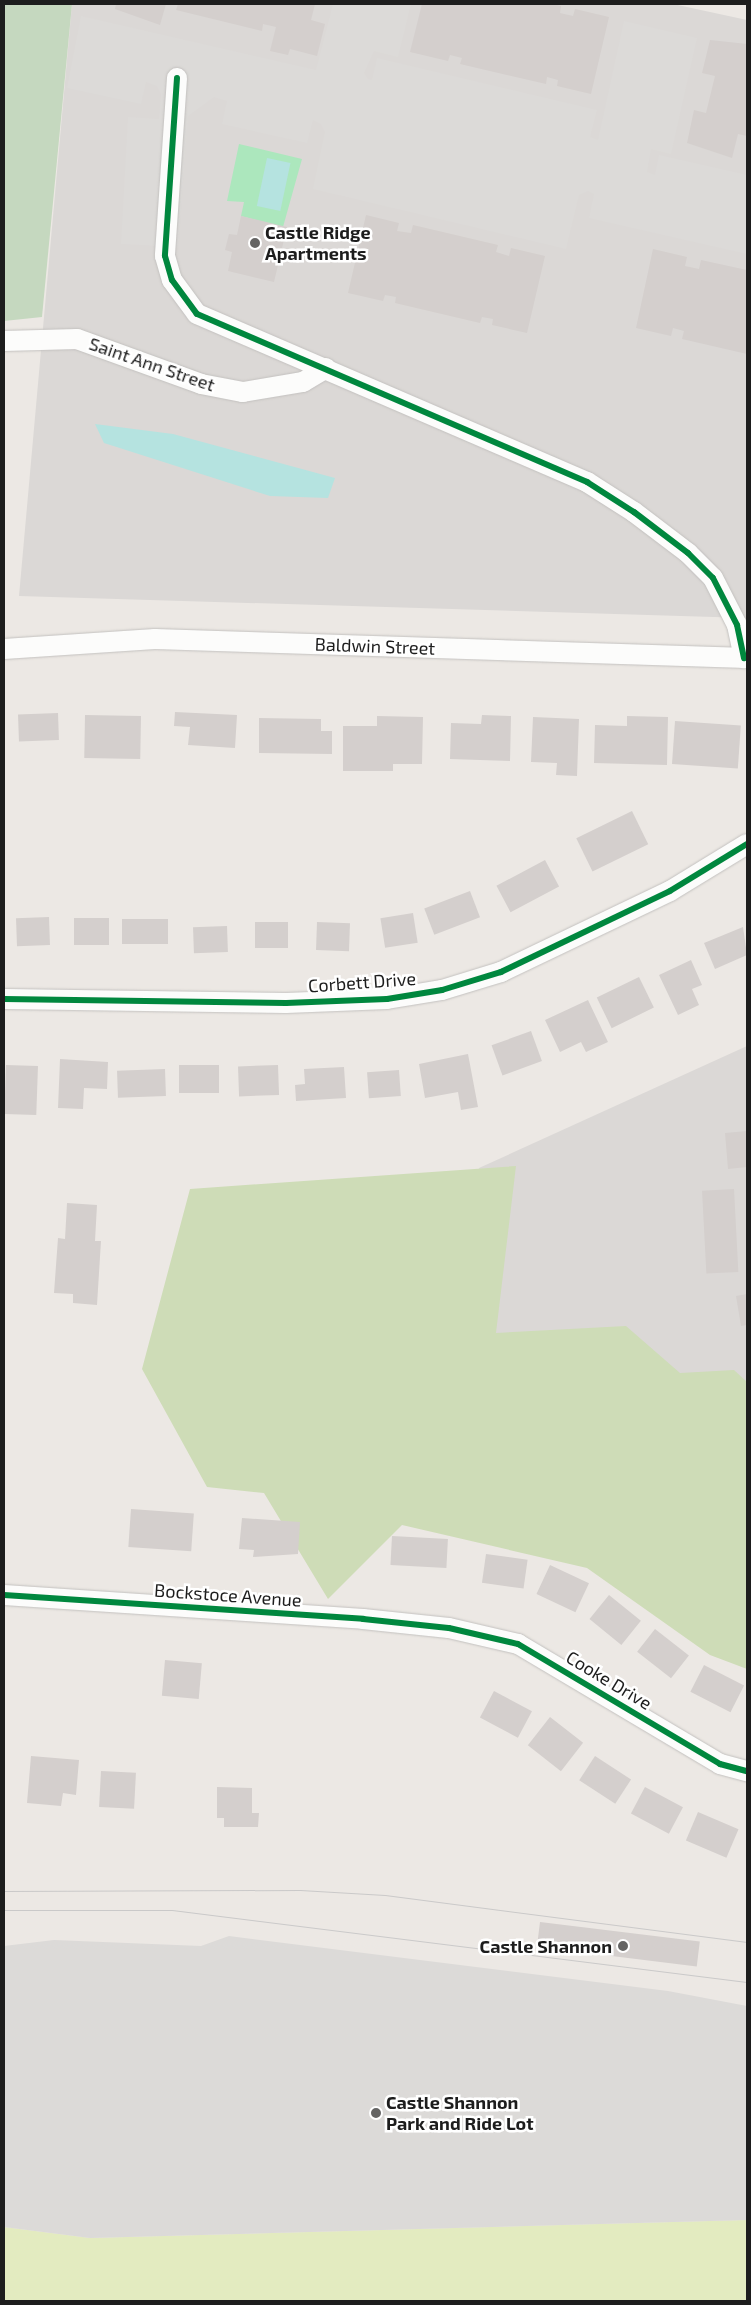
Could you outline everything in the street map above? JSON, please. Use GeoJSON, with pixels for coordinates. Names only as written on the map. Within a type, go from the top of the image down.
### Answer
{"type":"FeatureCollection","features":[{"type":"Feature","properties":{"kind":"street"},"geometry":{"type":"LineString","coordinates":[[177,78],[165,256],[172,280],[197,314],[218,326],[326,368],[586,482],[634,512],[688,553],[713,578],[737,625],[746,658]]}},
{"type":"Feature","properties":{"kind":"street","name":"Saint Ann Street"},"geometry":{"type":"LineString","coordinates":[[4,341],[77,339],[200,384],[243,392],[302,382],[326,368]]}},
{"type":"Feature","properties":{"kind":"street","name":"Baldwin Street"},"geometry":{"type":"LineString","coordinates":[[4,649],[155,639],[746,658]]}},
{"type":"Feature","properties":{"kind":"street","name":"Corbett Drive"},"geometry":{"type":"LineString","coordinates":[[4,999],[286,1003],[388,999],[442,990],[501,972],[670,891],[747,844]]}},
{"type":"Feature","properties":{"kind":"street","name":"Bockstoce Avenue"},"geometry":{"type":"LineString","coordinates":[[4,1595],[450,1628]]}},
{"type":"Feature","properties":{"kind":"street","name":"Cooke Drive"},"geometry":{"type":"LineString","coordinates":[[450,1628],[518,1644],[720,1764],[747,1772]]}},
{"type":"Feature","properties":{"kind":"shaded area","name":"Castle Ridge Apartments"},"geometry":{"type":"Polygon","coordinates":[[[72,4],[673,4],[747,20],[747,618],[19,596],[72,4]]]}},
{"type":"Feature","properties":{"kind":"shaded area"},"geometry":{"type":"Polygon","coordinates":[[[333,4],[411,4],[398,57],[374,51],[364,73],[368,79],[372,80],[377,58],[597,110],[590,137],[598,140],[624,21],[697,38],[671,154],[651,149],[647,172],[655,175],[659,155],[747,175],[747,254],[589,218],[594,194],[588,191],[579,195],[566,249],[313,189],[325,132],[321,124],[313,120],[307,143],[222,124],[227,101],[214,97],[188,116],[178,247],[121,244],[128,117],[159,119],[161,94],[157,86],[146,82],[141,104],[67,88],[81,16],[316,70],[333,4]]]}},
{"type":"Feature","properties":{"kind":"shaded area"},"geometry":{"type":"Polygon","coordinates":[[[747,1046],[747,1566],[465,1446],[479,1168],[747,1046]]]}},
{"type":"Feature","properties":{"kind":"shaded area","name":"Castle Shannon Park and Ride Lot"},"geometry":{"type":"Polygon","coordinates":[[[229,1936],[668,1991],[747,2006],[747,2220],[90,2238],[4,2227],[4,1946],[54,1940],[201,1946],[229,1936]]]}},
{"type":"Feature","properties":{"kind":"green space"},"geometry":{"type":"Polygon","coordinates":[[[4,4],[72,4],[42,317],[4,321],[4,4]]]}},
{"type":"Feature","properties":{"kind":"green space"},"geometry":{"type":"Polygon","coordinates":[[[239,144],[302,159],[283,227],[241,216],[244,202],[227,201],[239,144]]]}},
{"type":"Feature","properties":{"kind":"green space"},"geometry":{"type":"Polygon","coordinates":[[[516,1166],[496,1333],[626,1326],[680,1373],[734,1370],[747,1382],[747,1669],[710,1655],[587,1568],[402,1525],[328,1599],[264,1493],[207,1487],[142,1369],[190,1189],[516,1166]]]}},
{"type":"Feature","properties":{"kind":"green space"},"geometry":{"type":"Polygon","coordinates":[[[747,2220],[747,2301],[4,2301],[4,2227],[90,2238],[747,2220]]]}},
{"type":"Feature","properties":{"kind":"water"},"geometry":{"type":"Polygon","coordinates":[[[267,158],[290,163],[280,211],[257,206],[267,158]]]}},
{"type":"Feature","properties":{"kind":"water"},"geometry":{"type":"Polygon","coordinates":[[[95,424],[173,434],[335,478],[328,498],[270,496],[104,443],[95,424]]]}},
{"type":"Feature","properties":{"kind":"building"},"geometry":{"type":"Polygon","coordinates":[[[116,4],[166,4],[160,25],[115,9],[116,4]]]}},
{"type":"Feature","properties":{"kind":"building"},"geometry":{"type":"Polygon","coordinates":[[[178,4],[315,4],[311,20],[325,24],[317,56],[290,49],[288,55],[270,51],[276,27],[263,24],[262,31],[176,10],[178,4]]]}},
{"type":"Feature","properties":{"kind":"building"},"geometry":{"type":"Polygon","coordinates":[[[422,4],[553,4],[561,6],[560,13],[573,16],[575,9],[609,17],[591,94],[557,86],[558,80],[547,77],[546,84],[460,64],[462,58],[450,55],[448,61],[410,52],[422,4]]]}},
{"type":"Feature","properties":{"kind":"building"},"geometry":{"type":"Polygon","coordinates":[[[710,40],[747,44],[747,136],[738,134],[732,158],[687,143],[694,110],[706,113],[715,76],[702,73],[710,40]]]}},
{"type":"Feature","properties":{"kind":"building"},"geometry":{"type":"Polygon","coordinates":[[[366,215],[399,223],[397,231],[411,233],[413,225],[498,245],[496,252],[509,256],[511,248],[545,256],[527,333],[492,325],[493,319],[482,317],[480,323],[395,303],[396,297],[385,295],[383,301],[348,293],[366,215]]]}},
{"type":"Feature","properties":{"kind":"building","name":"Castle Ridge Apartments"},"geometry":{"type":"Polygon","coordinates":[[[241,216],[287,227],[274,282],[228,271],[232,252],[225,250],[229,234],[237,235],[241,216]]]}},
{"type":"Feature","properties":{"kind":"building"},"geometry":{"type":"Polygon","coordinates":[[[653,249],[687,257],[685,266],[699,269],[701,260],[747,270],[747,354],[682,339],[684,331],[673,328],[671,336],[636,328],[653,249]]]}},
{"type":"Feature","properties":{"kind":"building"},"geometry":{"type":"Polygon","coordinates":[[[175,712],[237,715],[235,748],[188,745],[190,727],[174,726],[175,712]]]}},
{"type":"Feature","properties":{"kind":"building"},"geometry":{"type":"Polygon","coordinates":[[[58,713],[59,740],[19,741],[18,714],[58,713]]]}},
{"type":"Feature","properties":{"kind":"building"},"geometry":{"type":"Polygon","coordinates":[[[85,715],[141,716],[140,759],[84,758],[85,715]]]}},
{"type":"Feature","properties":{"kind":"building"},"geometry":{"type":"Polygon","coordinates":[[[482,715],[511,716],[510,761],[450,759],[451,723],[481,724],[482,715]]]}},
{"type":"Feature","properties":{"kind":"building"},"geometry":{"type":"Polygon","coordinates":[[[377,716],[423,717],[422,764],[393,764],[393,771],[343,771],[343,726],[377,726],[377,716]]]}},
{"type":"Feature","properties":{"kind":"building"},"geometry":{"type":"Polygon","coordinates":[[[627,716],[668,717],[667,765],[594,763],[595,725],[627,726],[627,716]]]}},
{"type":"Feature","properties":{"kind":"building"},"geometry":{"type":"Polygon","coordinates":[[[533,717],[579,719],[577,776],[556,775],[557,763],[531,762],[533,717]]]}},
{"type":"Feature","properties":{"kind":"building"},"geometry":{"type":"Polygon","coordinates":[[[259,718],[321,719],[321,731],[332,731],[332,754],[259,753],[259,718]]]}},
{"type":"Feature","properties":{"kind":"building"},"geometry":{"type":"Polygon","coordinates":[[[675,721],[741,726],[738,768],[672,764],[675,721]]]}},
{"type":"Feature","properties":{"kind":"building"},"geometry":{"type":"Polygon","coordinates":[[[632,811],[648,844],[592,871],[576,838],[632,811]]]}},
{"type":"Feature","properties":{"kind":"building"},"geometry":{"type":"Polygon","coordinates":[[[545,860],[559,886],[511,912],[496,886],[545,860]]]}},
{"type":"Feature","properties":{"kind":"building"},"geometry":{"type":"Polygon","coordinates":[[[470,891],[480,917],[434,935],[424,909],[470,891]]]}},
{"type":"Feature","properties":{"kind":"building"},"geometry":{"type":"Polygon","coordinates":[[[413,913],[418,943],[385,948],[380,918],[413,913]]]}},
{"type":"Feature","properties":{"kind":"building"},"geometry":{"type":"Polygon","coordinates":[[[49,917],[50,945],[17,946],[16,918],[49,917]]]}},
{"type":"Feature","properties":{"kind":"building"},"geometry":{"type":"Polygon","coordinates":[[[74,918],[109,918],[109,945],[74,945],[74,918]]]}},
{"type":"Feature","properties":{"kind":"building"},"geometry":{"type":"Polygon","coordinates":[[[122,919],[168,919],[168,944],[122,944],[122,919]]]}},
{"type":"Feature","properties":{"kind":"building"},"geometry":{"type":"Polygon","coordinates":[[[255,922],[288,922],[288,948],[255,948],[255,922]]]}},
{"type":"Feature","properties":{"kind":"building"},"geometry":{"type":"Polygon","coordinates":[[[317,922],[350,923],[349,951],[316,950],[317,922]]]}},
{"type":"Feature","properties":{"kind":"building"},"geometry":{"type":"Polygon","coordinates":[[[227,926],[228,952],[194,953],[193,927],[227,926]]]}},
{"type":"Feature","properties":{"kind":"building"},"geometry":{"type":"Polygon","coordinates":[[[743,927],[747,955],[715,969],[704,943],[743,927]]]}},
{"type":"Feature","properties":{"kind":"building"},"geometry":{"type":"Polygon","coordinates":[[[691,960],[702,985],[692,989],[699,1005],[678,1015],[659,975],[691,960]]]}},
{"type":"Feature","properties":{"kind":"building"},"geometry":{"type":"Polygon","coordinates":[[[639,977],[654,1008],[612,1028],[597,998],[639,977]]]}},
{"type":"Feature","properties":{"kind":"building"},"geometry":{"type":"Polygon","coordinates":[[[588,1000],[608,1042],[586,1052],[581,1042],[560,1052],[545,1020],[588,1000]]]}},
{"type":"Feature","properties":{"kind":"building"},"geometry":{"type":"Polygon","coordinates":[[[531,1031],[542,1061],[502,1075],[492,1045],[531,1031]]]}},
{"type":"Feature","properties":{"kind":"building"},"geometry":{"type":"Polygon","coordinates":[[[468,1054],[478,1107],[461,1110],[458,1092],[425,1098],[419,1064],[468,1054]]]}},
{"type":"Feature","properties":{"kind":"building"},"geometry":{"type":"Polygon","coordinates":[[[60,1059],[108,1062],[107,1089],[84,1088],[83,1109],[58,1108],[60,1059]]]}},
{"type":"Feature","properties":{"kind":"building"},"geometry":{"type":"Polygon","coordinates":[[[6,1065],[38,1066],[36,1115],[4,1114],[6,1065]]]}},
{"type":"Feature","properties":{"kind":"building"},"geometry":{"type":"Polygon","coordinates":[[[179,1065],[219,1065],[219,1093],[179,1093],[179,1065]]]}},
{"type":"Feature","properties":{"kind":"building"},"geometry":{"type":"Polygon","coordinates":[[[278,1065],[279,1095],[239,1096],[238,1066],[278,1065]]]}},
{"type":"Feature","properties":{"kind":"building"},"geometry":{"type":"Polygon","coordinates":[[[344,1067],[346,1098],[296,1101],[295,1085],[305,1084],[304,1069],[344,1067]]]}},
{"type":"Feature","properties":{"kind":"building"},"geometry":{"type":"Polygon","coordinates":[[[165,1069],[166,1096],[118,1098],[117,1071],[165,1069]]]}},
{"type":"Feature","properties":{"kind":"building"},"geometry":{"type":"Polygon","coordinates":[[[399,1070],[401,1096],[369,1098],[367,1072],[399,1070]]]}},
{"type":"Feature","properties":{"kind":"building"},"geometry":{"type":"Polygon","coordinates":[[[747,1131],[747,1167],[728,1169],[725,1133],[747,1131]]]}},
{"type":"Feature","properties":{"kind":"building"},"geometry":{"type":"Polygon","coordinates":[[[734,1189],[738,1272],[706,1274],[702,1191],[734,1189]]]}},
{"type":"Feature","properties":{"kind":"building"},"geometry":{"type":"Polygon","coordinates":[[[67,1203],[97,1205],[95,1241],[101,1241],[97,1305],[73,1303],[73,1294],[54,1293],[58,1238],[65,1239],[67,1203]]]}},
{"type":"Feature","properties":{"kind":"building"},"geometry":{"type":"Polygon","coordinates":[[[747,1294],[747,1325],[741,1326],[736,1296],[747,1294]]]}},
{"type":"Feature","properties":{"kind":"building"},"geometry":{"type":"Polygon","coordinates":[[[131,1509],[194,1513],[191,1551],[128,1547],[131,1509]]]}},
{"type":"Feature","properties":{"kind":"building"},"geometry":{"type":"Polygon","coordinates":[[[242,1518],[300,1522],[298,1554],[253,1557],[254,1550],[239,1549],[242,1518]]]}},
{"type":"Feature","properties":{"kind":"building"},"geometry":{"type":"Polygon","coordinates":[[[392,1536],[448,1539],[446,1568],[390,1565],[392,1536]]]}},
{"type":"Feature","properties":{"kind":"building"},"geometry":{"type":"Polygon","coordinates":[[[486,1554],[528,1560],[524,1589],[482,1583],[486,1554]]]}},
{"type":"Feature","properties":{"kind":"building"},"geometry":{"type":"Polygon","coordinates":[[[550,1565],[589,1583],[575,1612],[536,1594],[550,1565]]]}},
{"type":"Feature","properties":{"kind":"building"},"geometry":{"type":"Polygon","coordinates":[[[609,1595],[641,1621],[621,1645],[589,1619],[609,1595]]]}},
{"type":"Feature","properties":{"kind":"building"},"geometry":{"type":"Polygon","coordinates":[[[655,1629],[689,1655],[671,1678],[637,1652],[655,1629]]]}},
{"type":"Feature","properties":{"kind":"building"},"geometry":{"type":"Polygon","coordinates":[[[165,1660],[202,1663],[199,1699],[162,1696],[165,1660]]]}},
{"type":"Feature","properties":{"kind":"building"},"geometry":{"type":"Polygon","coordinates":[[[704,1665],[744,1685],[730,1712],[690,1692],[704,1665]]]}},
{"type":"Feature","properties":{"kind":"building"},"geometry":{"type":"Polygon","coordinates":[[[494,1691],[532,1711],[518,1738],[480,1717],[494,1691]]]}},
{"type":"Feature","properties":{"kind":"building"},"geometry":{"type":"Polygon","coordinates":[[[550,1717],[583,1743],[561,1771],[528,1745],[550,1717]]]}},
{"type":"Feature","properties":{"kind":"building"},"geometry":{"type":"Polygon","coordinates":[[[31,1756],[79,1760],[76,1795],[63,1793],[61,1806],[27,1803],[31,1756]]]}},
{"type":"Feature","properties":{"kind":"building"},"geometry":{"type":"Polygon","coordinates":[[[595,1756],[631,1779],[615,1804],[579,1780],[595,1756]]]}},
{"type":"Feature","properties":{"kind":"building"},"geometry":{"type":"Polygon","coordinates":[[[101,1771],[136,1773],[134,1809],[99,1807],[101,1771]]]}},
{"type":"Feature","properties":{"kind":"building"},"geometry":{"type":"Polygon","coordinates":[[[217,1787],[252,1788],[252,1813],[259,1813],[258,1827],[224,1827],[224,1818],[217,1818],[217,1787]]]}},
{"type":"Feature","properties":{"kind":"building"},"geometry":{"type":"Polygon","coordinates":[[[645,1787],[683,1807],[669,1834],[631,1813],[645,1787]]]}},
{"type":"Feature","properties":{"kind":"building"},"geometry":{"type":"Polygon","coordinates":[[[698,1812],[739,1829],[726,1858],[686,1841],[698,1812]]]}},
{"type":"Feature","properties":{"kind":"building"},"geometry":{"type":"Polygon","coordinates":[[[540,1922],[700,1942],[697,1966],[537,1947],[540,1922]]]}},
{"type":"Feature","properties":{"kind":"tram line"},"geometry":{"type":"LineString","coordinates":[[4,1891],[300,1890],[385,1895],[747,1942]]}},
{"type":"Feature","properties":{"kind":"tram line"},"geometry":{"type":"LineString","coordinates":[[4,1910],[172,1910],[747,1982]]}},
{"type":"Feature","properties":{"kind":"cycle path"},"geometry":{"type":"LineString","coordinates":[[177,78],[165,256],[172,280],[197,314],[587,482],[634,512],[688,553],[713,578],[737,625],[744,658]]}},
{"type":"Feature","properties":{"kind":"cycle path"},"geometry":{"type":"LineString","coordinates":[[4,999],[286,1003],[387,999],[442,990],[501,972],[670,891],[747,844]]}},
{"type":"Feature","properties":{"kind":"cycle path"},"geometry":{"type":"LineString","coordinates":[[4,1595],[363,1619],[449,1628],[518,1644],[720,1764],[747,1771]]}},
{"type":"Feature","properties":{"kind":"place","name":"Castle Ridge Apartments"},"geometry":{"type":"Point","coordinates":[255,243]}},
{"type":"Feature","properties":{"kind":"place","name":"Castle Shannon"},"geometry":{"type":"Point","coordinates":[623,1946]}},
{"type":"Feature","properties":{"kind":"place","name":"Castle Shannon Park and Ride Lot"},"geometry":{"type":"Point","coordinates":[376,2113]}}]}
